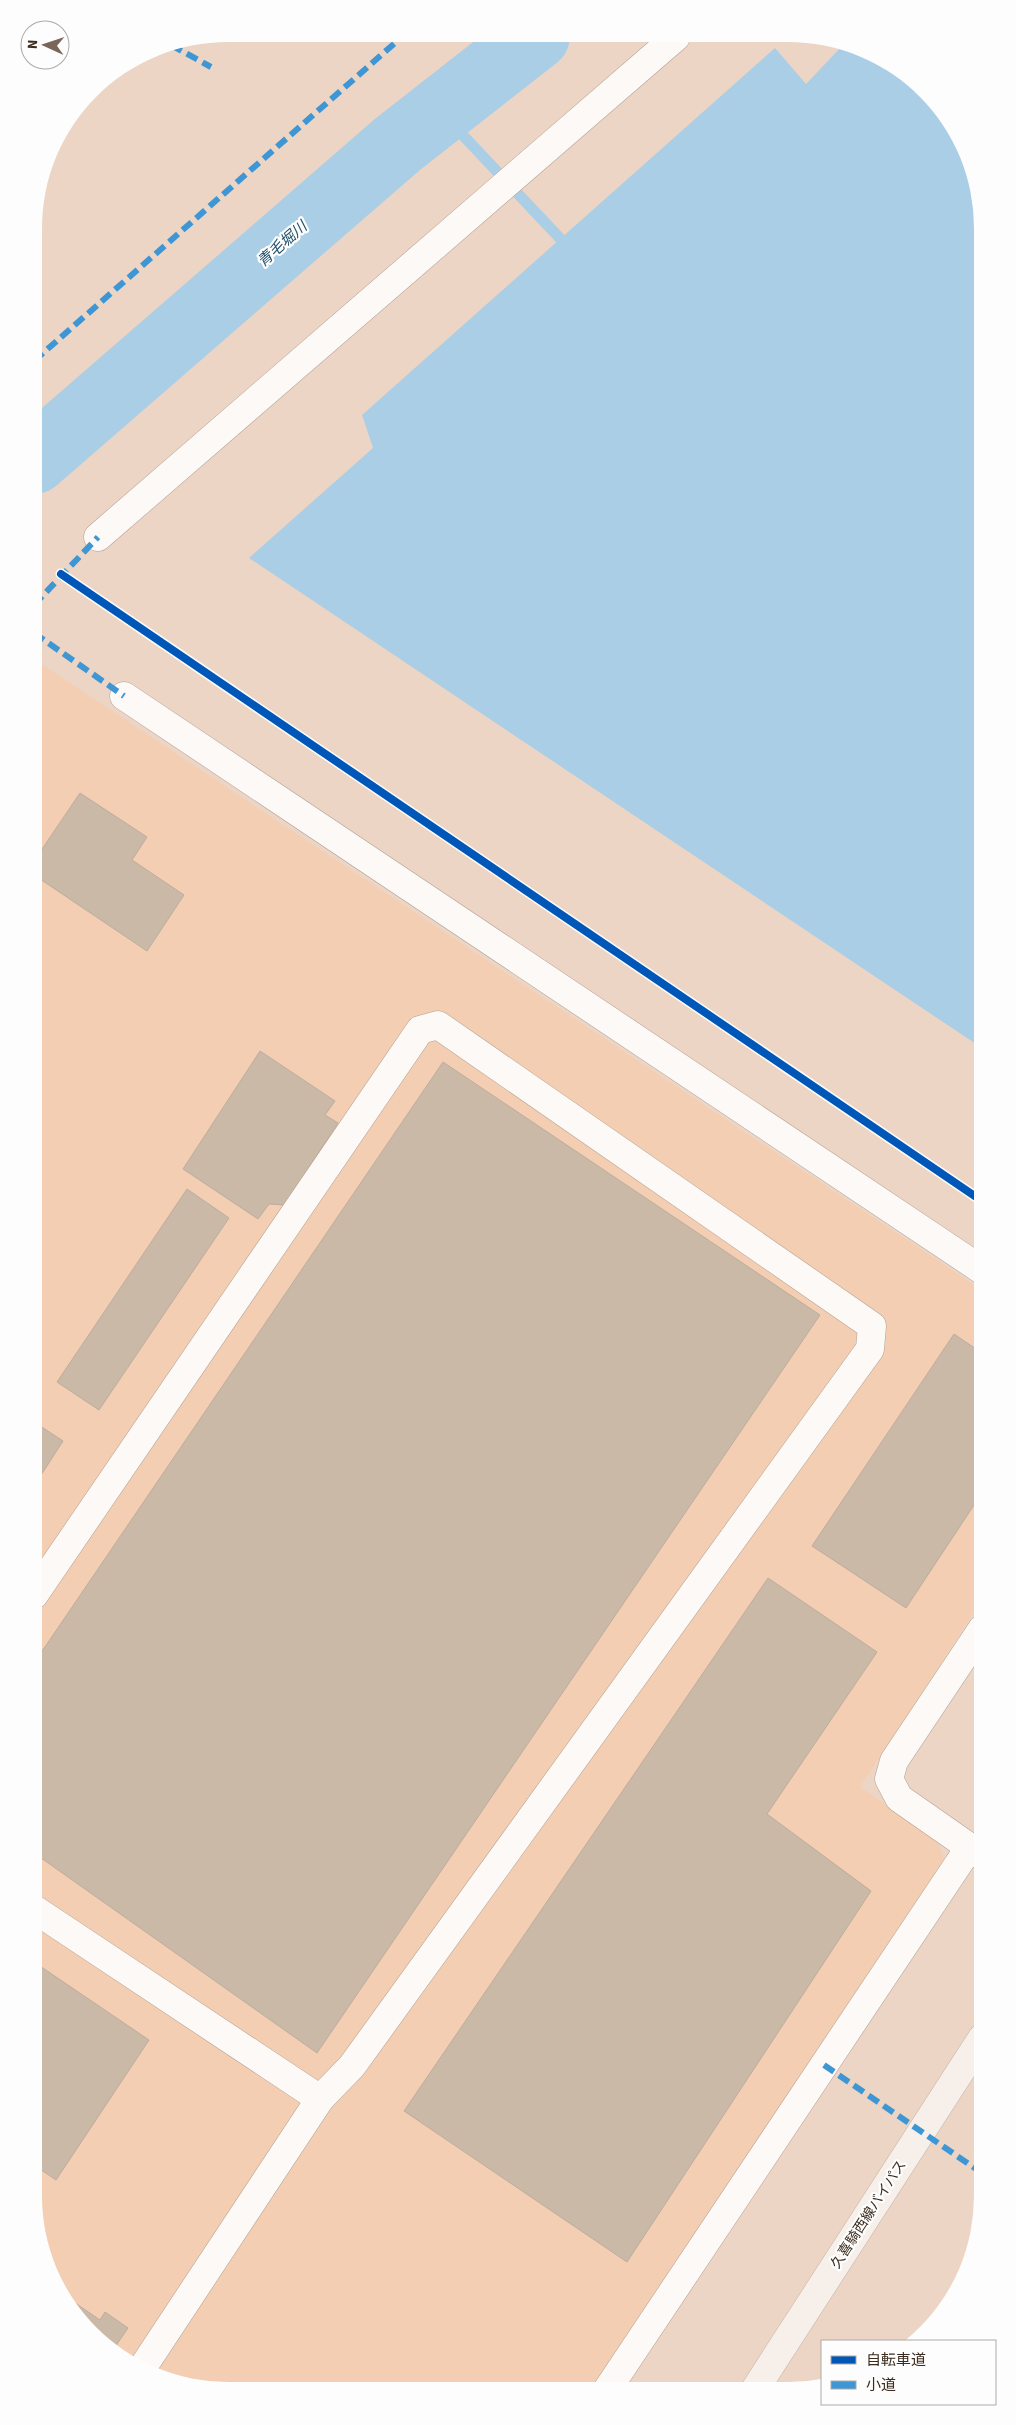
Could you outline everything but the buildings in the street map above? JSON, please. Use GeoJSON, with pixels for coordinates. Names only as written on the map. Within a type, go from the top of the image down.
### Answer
{"type":"FeatureCollection","features":[{"type":"Feature","properties":{"kind":"main road","name":"久喜騎西線バイパス"},"geometry":{"type":"LineString","coordinates":[[760,2382],[974,2050]]}},
{"type":"Feature","properties":{"kind":"lane"},"geometry":{"type":"LineString","coordinates":[[98,537],[669,42]]}},
{"type":"Feature","properties":{"kind":"lane"},"geometry":{"type":"LineString","coordinates":[[124,696],[974,1265]]}},
{"type":"Feature","properties":{"kind":"lane"},"geometry":{"type":"LineString","coordinates":[[42,1583],[420,1030],[438,1025],[872,1326],[870,1349],[358,2058],[320,2099],[146,2363]]}},
{"type":"Feature","properties":{"kind":"lane"},"geometry":{"type":"LineString","coordinates":[[974,1641],[894,1761],[888,1779],[899,1798],[974,1851]]}},
{"type":"Feature","properties":{"kind":"lane"},"geometry":{"type":"LineString","coordinates":[[612,2382],[974,1855]]}},
{"type":"Feature","properties":{"kind":"lane"},"geometry":{"type":"LineString","coordinates":[[42,1914],[320,2099]]}},
{"type":"Feature","properties":{"kind":"shaded area"},"geometry":{"type":"Polygon","coordinates":[[[42,664],[974,1285],[974,1612],[860,1787],[938,1841],[944,1859],[596,2382],[204,2381],[169,2373],[136,2358],[115,2344],[81,2310],[67,2289],[52,2256],[44,2221],[42,2196],[42,664]]]}},
{"type":"Feature","properties":{"kind":"water"},"geometry":{"type":"Polygon","coordinates":[[[775,48],[806,84],[838,50],[870,62],[891,74],[919,97],[942,125],[959,157],[970,192],[974,229],[974,1043],[249,558],[373,448],[362,415],[775,48]]]}},
{"type":"Feature","properties":{"kind":"waterway","name":"青毛堀川"},"geometry":{"type":"LineString","coordinates":[[42,453],[398,144],[528,42]]}},
{"type":"Feature","properties":{"kind":"waterway"},"geometry":{"type":"LineString","coordinates":[[440,111],[571,250]]}},
{"type":"Feature","properties":{"kind":"marked path"},"geometry":{"type":"LineString","coordinates":[[42,354],[396,42]]}},
{"type":"Feature","properties":{"kind":"marked path"},"geometry":{"type":"LineString","coordinates":[[179,49],[211,67]]}},
{"type":"Feature","properties":{"kind":"marked path"},"geometry":{"type":"LineString","coordinates":[[42,596],[98,537]]}},
{"type":"Feature","properties":{"kind":"marked path"},"geometry":{"type":"LineString","coordinates":[[42,639],[124,696]]}},
{"type":"Feature","properties":{"kind":"marked path"},"geometry":{"type":"LineString","coordinates":[[824,2065],[974,2168]]}},
{"type":"Feature","properties":{"kind":"cycle path"},"geometry":{"type":"LineString","coordinates":[[61,574],[974,1196]]}}]}
